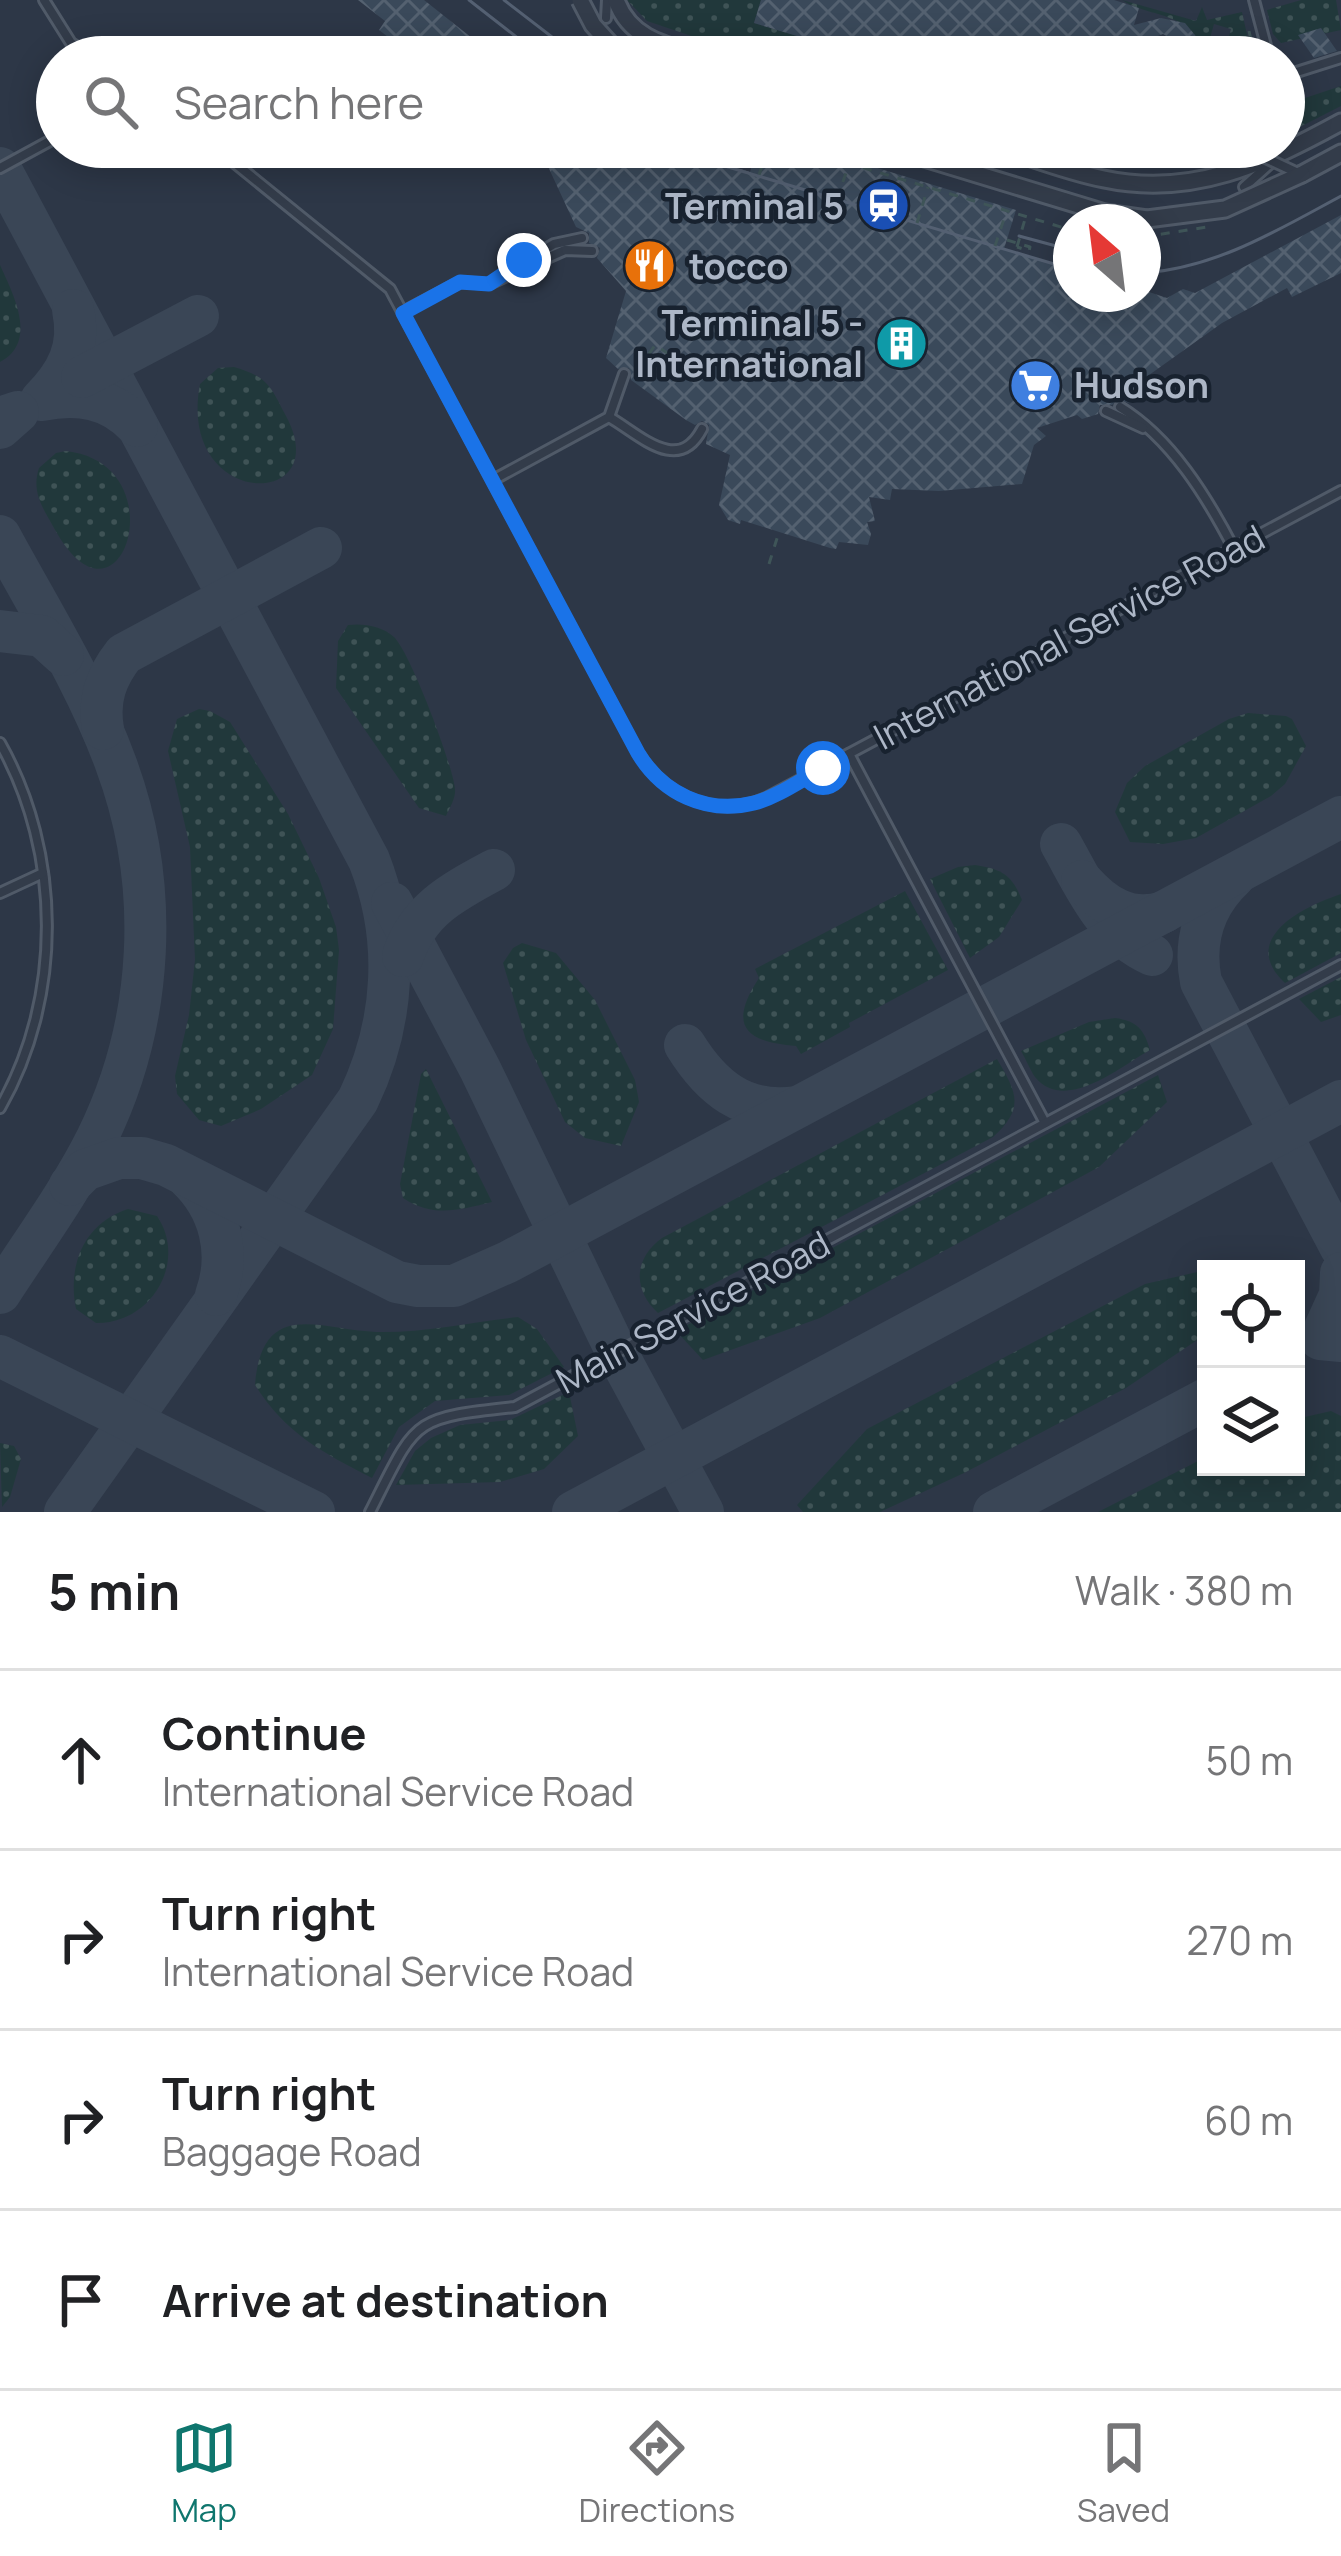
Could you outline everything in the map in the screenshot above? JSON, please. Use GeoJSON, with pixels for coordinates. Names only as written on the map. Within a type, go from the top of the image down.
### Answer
{"type":"FeatureCollection","features":[{"type":"Feature","properties":{"kind":"street"},"geometry":{"type":"LineString","coordinates":[[580,0],[602,36]]}},
{"type":"Feature","properties":{"kind":"street"},"geometry":{"type":"LineString","coordinates":[[611,0],[632,28],[645,36]]}},
{"type":"Feature","properties":{"kind":"street"},"geometry":{"type":"LineString","coordinates":[[1305,142],[1341,122]]}},
{"type":"Feature","properties":{"kind":"street"},"geometry":{"type":"LineString","coordinates":[[957,168],[1105,213],[1147,219],[1225,209],[1341,153]]}},
{"type":"Feature","properties":{"kind":"street"},"geometry":{"type":"LineString","coordinates":[[1064,168],[1153,186],[1217,178],[1245,168]]}},
{"type":"Feature","properties":{"kind":"lane"},"geometry":{"type":"LineString","coordinates":[[44,0],[67,36]]}},
{"type":"Feature","properties":{"kind":"lane"},"geometry":{"type":"LineString","coordinates":[[606,18],[611,0]]}},
{"type":"Feature","properties":{"kind":"lane"},"geometry":{"type":"LineString","coordinates":[[1254,0],[1263,36]]}},
{"type":"Feature","properties":{"kind":"lane"},"geometry":{"type":"LineString","coordinates":[[1305,69],[1341,58]]}},
{"type":"Feature","properties":{"kind":"lane"},"geometry":{"type":"LineString","coordinates":[[0,168],[36,148]]}},
{"type":"Feature","properties":{"kind":"lane","name":"International Service Road"},"geometry":{"type":"LineString","coordinates":[[241,168],[383,281],[638,753],[649,770],[686,799],[719,806],[757,802],[1341,491]]}},
{"type":"Feature","properties":{"kind":"lane"},"geometry":{"type":"LineString","coordinates":[[1244,188],[1266,168]]}},
{"type":"Feature","properties":{"kind":"lane"},"geometry":{"type":"LineString","coordinates":[[1289,168],[1302,174]]}},
{"type":"Feature","properties":{"kind":"lane"},"geometry":{"type":"LineString","coordinates":[[403,313],[460,282],[489,284],[554,244],[582,238]]}},
{"type":"Feature","properties":{"kind":"lane"},"geometry":{"type":"LineString","coordinates":[[503,276],[565,250],[592,251]]}},
{"type":"Feature","properties":{"kind":"lane"},"geometry":{"type":"LineString","coordinates":[[493,480],[609,417],[624,374]]}},
{"type":"Feature","properties":{"kind":"lane"},"geometry":{"type":"LineString","coordinates":[[1120,406],[1198,482],[1234,549]]}},
{"type":"Feature","properties":{"kind":"lane"},"geometry":{"type":"LineString","coordinates":[[1106,411],[1144,428]]}},
{"type":"Feature","properties":{"kind":"lane"},"geometry":{"type":"LineString","coordinates":[[609,417],[667,452],[693,446],[702,430]]}},
{"type":"Feature","properties":{"kind":"lane"},"geometry":{"type":"LineString","coordinates":[[0,743],[23,789],[47,908],[43,985],[24,1058],[0,1108]]}},
{"type":"Feature","properties":{"kind":"lane"},"geometry":{"type":"LineString","coordinates":[[849,754],[1045,1123]]}},
{"type":"Feature","properties":{"kind":"lane"},"geometry":{"type":"LineString","coordinates":[[0,893],[43,873]]}},
{"type":"Feature","properties":{"kind":"lane","name":"Main Service Road"},"geometry":{"type":"LineString","coordinates":[[370,1512],[404,1446],[437,1417],[514,1407],[1341,965]]}},
{"type":"Feature","properties":{"kind":"path"},"geometry":{"type":"LineString","coordinates":[[1244,12],[1250,36]]}},
{"type":"Feature","properties":{"kind":"path"},"geometry":{"type":"LineString","coordinates":[[759,175],[761,168]]}},
{"type":"Feature","properties":{"kind":"path"},"geometry":{"type":"LineString","coordinates":[[837,199],[848,168]]}},
{"type":"Feature","properties":{"kind":"path"},"geometry":{"type":"LineString","coordinates":[[863,168],[1053,224]]}},
{"type":"Feature","properties":{"kind":"path"},"geometry":{"type":"LineString","coordinates":[[917,223],[928,187]]}},
{"type":"Feature","properties":{"kind":"path"},"geometry":{"type":"LineString","coordinates":[[995,246],[1006,210]]}},
{"type":"Feature","properties":{"kind":"path"},"geometry":{"type":"LineString","coordinates":[[1006,240],[1030,247],[1029,251],[1017,247],[1025,219]]}},
{"type":"Feature","properties":{"kind":"path"},"geometry":{"type":"LineString","coordinates":[[649,354],[656,345],[707,379]]}},
{"type":"Feature","properties":{"kind":"path"},"geometry":{"type":"LineString","coordinates":[[701,375],[706,368]]}},
{"type":"Feature","properties":{"kind":"path"},"geometry":{"type":"LineString","coordinates":[[769,564],[779,532]]}},
{"type":"Feature","properties":{"kind":"shaded area"},"geometry":{"type":"Polygon","coordinates":[[[0,0],[1341,0],[1341,1512],[0,1512],[0,0]]]}},
{"type":"Feature","properties":{"kind":"green space"},"geometry":{"type":"Polygon","coordinates":[[[627,0],[761,0],[754,23],[797,36],[692,36],[647,21],[627,0]]]}},
{"type":"Feature","properties":{"kind":"green space"},"geometry":{"type":"Polygon","coordinates":[[[1122,0],[1196,21],[1202,7],[1207,20],[1242,12],[1247,36],[1229,36],[1231,29],[1214,24],[1211,36],[1195,36],[1171,18],[1122,0]]]}},
{"type":"Feature","properties":{"kind":"green space"},"geometry":{"type":"Polygon","coordinates":[[[1301,0],[1336,0],[1341,30],[1305,38],[1275,36],[1267,10],[1301,0]]]}},
{"type":"Feature","properties":{"kind":"green space"},"geometry":{"type":"Polygon","coordinates":[[[1341,86],[1341,106],[1305,124],[1305,98],[1341,86]]]}},
{"type":"Feature","properties":{"kind":"green space"},"geometry":{"type":"Polygon","coordinates":[[[0,265],[21,330],[12,353],[0,362],[0,265]]]}},
{"type":"Feature","properties":{"kind":"green space"},"geometry":{"type":"Polygon","coordinates":[[[234,367],[267,384],[286,416],[296,447],[291,469],[275,481],[253,483],[230,475],[210,456],[199,425],[200,384],[218,368],[234,367]]]}},
{"type":"Feature","properties":{"kind":"green space"},"geometry":{"type":"Polygon","coordinates":[[[66,451],[101,463],[122,486],[130,513],[128,540],[117,560],[100,569],[78,560],[39,500],[39,468],[56,453],[66,451]]]}},
{"type":"Feature","properties":{"kind":"green space"},"geometry":{"type":"Polygon","coordinates":[[[348,625],[372,626],[389,633],[410,664],[452,776],[455,796],[446,816],[419,808],[336,688],[338,641],[348,625]]]}},
{"type":"Feature","properties":{"kind":"green space"},"geometry":{"type":"Polygon","coordinates":[[[199,709],[230,722],[288,814],[319,878],[339,950],[333,1029],[312,1075],[261,1109],[221,1126],[199,1120],[177,1094],[175,1076],[195,960],[190,847],[168,751],[177,719],[199,709]]]}},
{"type":"Feature","properties":{"kind":"green space"},"geometry":{"type":"Polygon","coordinates":[[[1248,713],[1292,719],[1306,746],[1285,784],[1196,838],[1163,844],[1130,842],[1115,812],[1127,783],[1145,766],[1248,713]]]}},
{"type":"Feature","properties":{"kind":"green space"},"geometry":{"type":"Polygon","coordinates":[[[975,865],[1005,875],[1022,900],[999,937],[970,958],[930,879],[975,865]]]}},
{"type":"Feature","properties":{"kind":"green space"},"geometry":{"type":"Polygon","coordinates":[[[905,891],[948,970],[801,1054],[796,1046],[764,1040],[746,1028],[744,1008],[759,978],[755,969],[905,891]]]}},
{"type":"Feature","properties":{"kind":"green space"},"geometry":{"type":"Polygon","coordinates":[[[1341,894],[1341,953],[1285,983],[1272,967],[1268,952],[1272,939],[1294,916],[1341,894]]]}},
{"type":"Feature","properties":{"kind":"green space"},"geometry":{"type":"Polygon","coordinates":[[[522,943],[556,953],[595,1000],[635,1080],[639,1102],[621,1146],[585,1138],[565,1122],[526,1040],[503,963],[522,943]]]}},
{"type":"Feature","properties":{"kind":"green space"},"geometry":{"type":"Polygon","coordinates":[[[1341,977],[1341,1015],[1321,1022],[1299,999],[1341,977]]]}},
{"type":"Feature","properties":{"kind":"green space"},"geometry":{"type":"Polygon","coordinates":[[[1115,1018],[1139,1027],[1150,1050],[1077,1089],[1047,1087],[1035,1077],[1021,1051],[1089,1022],[1115,1018]]]}},
{"type":"Feature","properties":{"kind":"green space"},"geometry":{"type":"Polygon","coordinates":[[[997,1059],[1013,1091],[1014,1109],[993,1137],[658,1313],[650,1304],[641,1285],[641,1265],[662,1238],[997,1059]]]}},
{"type":"Feature","properties":{"kind":"green space"},"geometry":{"type":"Polygon","coordinates":[[[426,1069],[492,1202],[436,1210],[403,1198],[400,1184],[421,1074],[426,1069]]]}},
{"type":"Feature","properties":{"kind":"green space"},"geometry":{"type":"Polygon","coordinates":[[[1158,1075],[1167,1102],[1099,1167],[820,1318],[703,1360],[676,1331],[1158,1075]]]}},
{"type":"Feature","properties":{"kind":"green space"},"geometry":{"type":"Polygon","coordinates":[[[128,1209],[157,1216],[166,1234],[166,1270],[148,1302],[116,1321],[96,1323],[76,1309],[77,1262],[100,1224],[128,1209]]]}},
{"type":"Feature","properties":{"kind":"green space"},"geometry":{"type":"Polygon","coordinates":[[[1197,1272],[1197,1340],[1126,1388],[880,1512],[803,1512],[797,1505],[867,1429],[1145,1284],[1197,1272]]]}},
{"type":"Feature","properties":{"kind":"green space"},"geometry":{"type":"Polygon","coordinates":[[[518,1317],[537,1329],[564,1367],[509,1395],[435,1401],[399,1427],[372,1478],[292,1429],[255,1385],[269,1339],[297,1325],[394,1332],[518,1317]]]}},
{"type":"Feature","properties":{"kind":"green space"},"geometry":{"type":"Polygon","coordinates":[[[569,1392],[578,1436],[544,1469],[500,1482],[396,1485],[415,1451],[431,1438],[460,1425],[510,1420],[569,1392]]]}},
{"type":"Feature","properties":{"kind":"green space"},"geometry":{"type":"Polygon","coordinates":[[[1331,1411],[1341,1416],[1341,1512],[1098,1512],[1197,1462],[1197,1476],[1305,1476],[1305,1417],[1331,1411]]]}},
{"type":"Feature","properties":{"kind":"green space"},"geometry":{"type":"Polygon","coordinates":[[[0,1443],[14,1446],[21,1459],[10,1497],[2,1507],[0,1443]]]}},
{"type":"Feature","properties":{"kind":"building"},"geometry":{"type":"Polygon","coordinates":[[[358,0],[424,0],[469,36],[387,36],[379,30],[385,21],[358,0]]]}},
{"type":"Feature","properties":{"kind":"building"},"geometry":{"type":"Polygon","coordinates":[[[761,0],[1114,0],[1139,8],[1134,25],[1161,18],[1185,23],[1196,36],[797,36],[754,23],[761,0]]]}},
{"type":"Feature","properties":{"kind":"building"},"geometry":{"type":"Polygon","coordinates":[[[1321,28],[1337,51],[1314,58],[1305,36],[1298,35],[1321,28]]]}},
{"type":"Feature","properties":{"kind":"building","name":"Terminal 5 - International"},"geometry":{"type":"Polygon","coordinates":[[[549,168],[738,168],[750,172],[751,168],[877,168],[1016,210],[1004,249],[1053,263],[1053,312],[1161,312],[1161,296],[1167,298],[1183,289],[1195,293],[1341,215],[1341,273],[1292,297],[1287,288],[1222,323],[1142,380],[1134,395],[1141,399],[1129,403],[1118,399],[1112,405],[1100,405],[1098,414],[1082,419],[1077,415],[1037,428],[1046,436],[1034,445],[1022,484],[939,491],[892,489],[890,500],[869,497],[875,521],[867,522],[868,545],[839,542],[836,549],[728,520],[719,505],[730,455],[706,444],[709,425],[686,420],[631,380],[629,368],[618,369],[606,358],[626,291],[597,258],[600,248],[589,243],[589,233],[576,227],[549,168]]]}},
{"type":"Feature","properties":{"kind":"taxiway"},"geometry":{"type":"LineString","coordinates":[[0,168],[369,860],[389,950],[380,1041],[358,1100],[65,1512]]}},
{"type":"Feature","properties":{"kind":"taxiway"},"geometry":{"type":"LineString","coordinates":[[73,310],[70,359],[41,400],[68,397],[105,403],[137,426]]}},
{"type":"Feature","properties":{"kind":"taxiway"},"geometry":{"type":"LineString","coordinates":[[82,377],[198,316]]}},
{"type":"Feature","properties":{"kind":"taxiway"},"geometry":{"type":"LineString","coordinates":[[0,418],[18,412],[0,428]]}},
{"type":"Feature","properties":{"kind":"taxiway"},"geometry":{"type":"LineString","coordinates":[[0,536],[77,676],[116,764],[140,857],[145,905],[140,1001],[116,1094],[75,1178],[0,1293]]}},
{"type":"Feature","properties":{"kind":"taxiway"},"geometry":{"type":"LineString","coordinates":[[103,729],[105,689],[124,654],[321,548]]}},
{"type":"Feature","properties":{"kind":"taxiway"},"geometry":{"type":"LineString","coordinates":[[0,631],[42,636],[63,655]]}},
{"type":"Feature","properties":{"kind":"taxiway"},"geometry":{"type":"LineString","coordinates":[[70,1185],[85,1170],[119,1158],[142,1158],[166,1165],[397,1282],[454,1286],[508,1262],[1341,817]]}},
{"type":"Feature","properties":{"kind":"taxiway"},"geometry":{"type":"LineString","coordinates":[[1061,844],[1109,922],[1152,955]]}},
{"type":"Feature","properties":{"kind":"taxiway"},"geometry":{"type":"LineString","coordinates":[[403,956],[428,914],[494,870]]}},
{"type":"Feature","properties":{"kind":"taxiway"},"geometry":{"type":"LineString","coordinates":[[1234,877],[1203,925],[1201,982],[1341,1248]]}},
{"type":"Feature","properties":{"kind":"taxiway"},"geometry":{"type":"LineString","coordinates":[[1082,881],[1118,910],[1140,915],[1164,912]]}},
{"type":"Feature","properties":{"kind":"taxiway"},"geometry":{"type":"LineString","coordinates":[[392,903],[480,1069],[617,1353],[703,1512]]}},
{"type":"Feature","properties":{"kind":"taxiway"},"geometry":{"type":"LineString","coordinates":[[685,1045],[706,1074],[731,1095],[761,1107],[797,1107]]}},
{"type":"Feature","properties":{"kind":"taxiway"},"geometry":{"type":"LineString","coordinates":[[573,1512],[1341,1101]]}},
{"type":"Feature","properties":{"kind":"taxiway"},"geometry":{"type":"LineString","coordinates":[[187,1177],[208,1203],[219,1232],[222,1263],[216,1295]]}},
{"type":"Feature","properties":{"kind":"taxiway"},"geometry":{"type":"LineString","coordinates":[[1341,1273],[1340,1295],[1320,1339],[1341,1341]]}},
{"type":"Feature","properties":{"kind":"taxiway"},"geometry":{"type":"LineString","coordinates":[[0,1356],[314,1512]]}},
{"type":"Feature","properties":{"kind":"taxiway"},"geometry":{"type":"LineString","coordinates":[[994,1512],[1197,1404]]}},
{"type":"Feature","properties":{"kind":"tram line"},"geometry":{"type":"LineString","coordinates":[[469,0],[515,36]]}},
{"type":"Feature","properties":{"kind":"tram line"},"geometry":{"type":"LineString","coordinates":[[504,0],[551,36]]}},
{"type":"Feature","properties":{"kind":"tram line"},"geometry":{"type":"LineString","coordinates":[[731,168],[1053,264]]}},
{"type":"Feature","properties":{"kind":"tram line"},"geometry":{"type":"LineString","coordinates":[[1161,271],[1221,255],[1341,196]]}},
{"type":"Feature","properties":{"kind":"tram line"},"geometry":{"type":"LineString","coordinates":[[1019,236],[1053,245]]}},
{"type":"Feature","properties":{"kind":"place","name":"Terminal 5"},"geometry":{"type":"Point","coordinates":[883,206]}},
{"type":"Feature","properties":{"kind":"place","name":"tocco"},"geometry":{"type":"Point","coordinates":[650,266]}},
{"type":"Feature","properties":{"kind":"place","name":"Terminal 5 - International"},"geometry":{"type":"Point","coordinates":[902,344]}},
{"type":"Feature","properties":{"kind":"place","name":"Hudson"},"geometry":{"type":"Point","coordinates":[1035,385]}},
{"type":"Feature","properties":{"kind":"route"},"geometry":{"type":"LineString","coordinates":[[524,260],[489,284],[460,282],[403,313],[638,753],[672,791],[719,806],[757,802],[823,768]]}}]}
